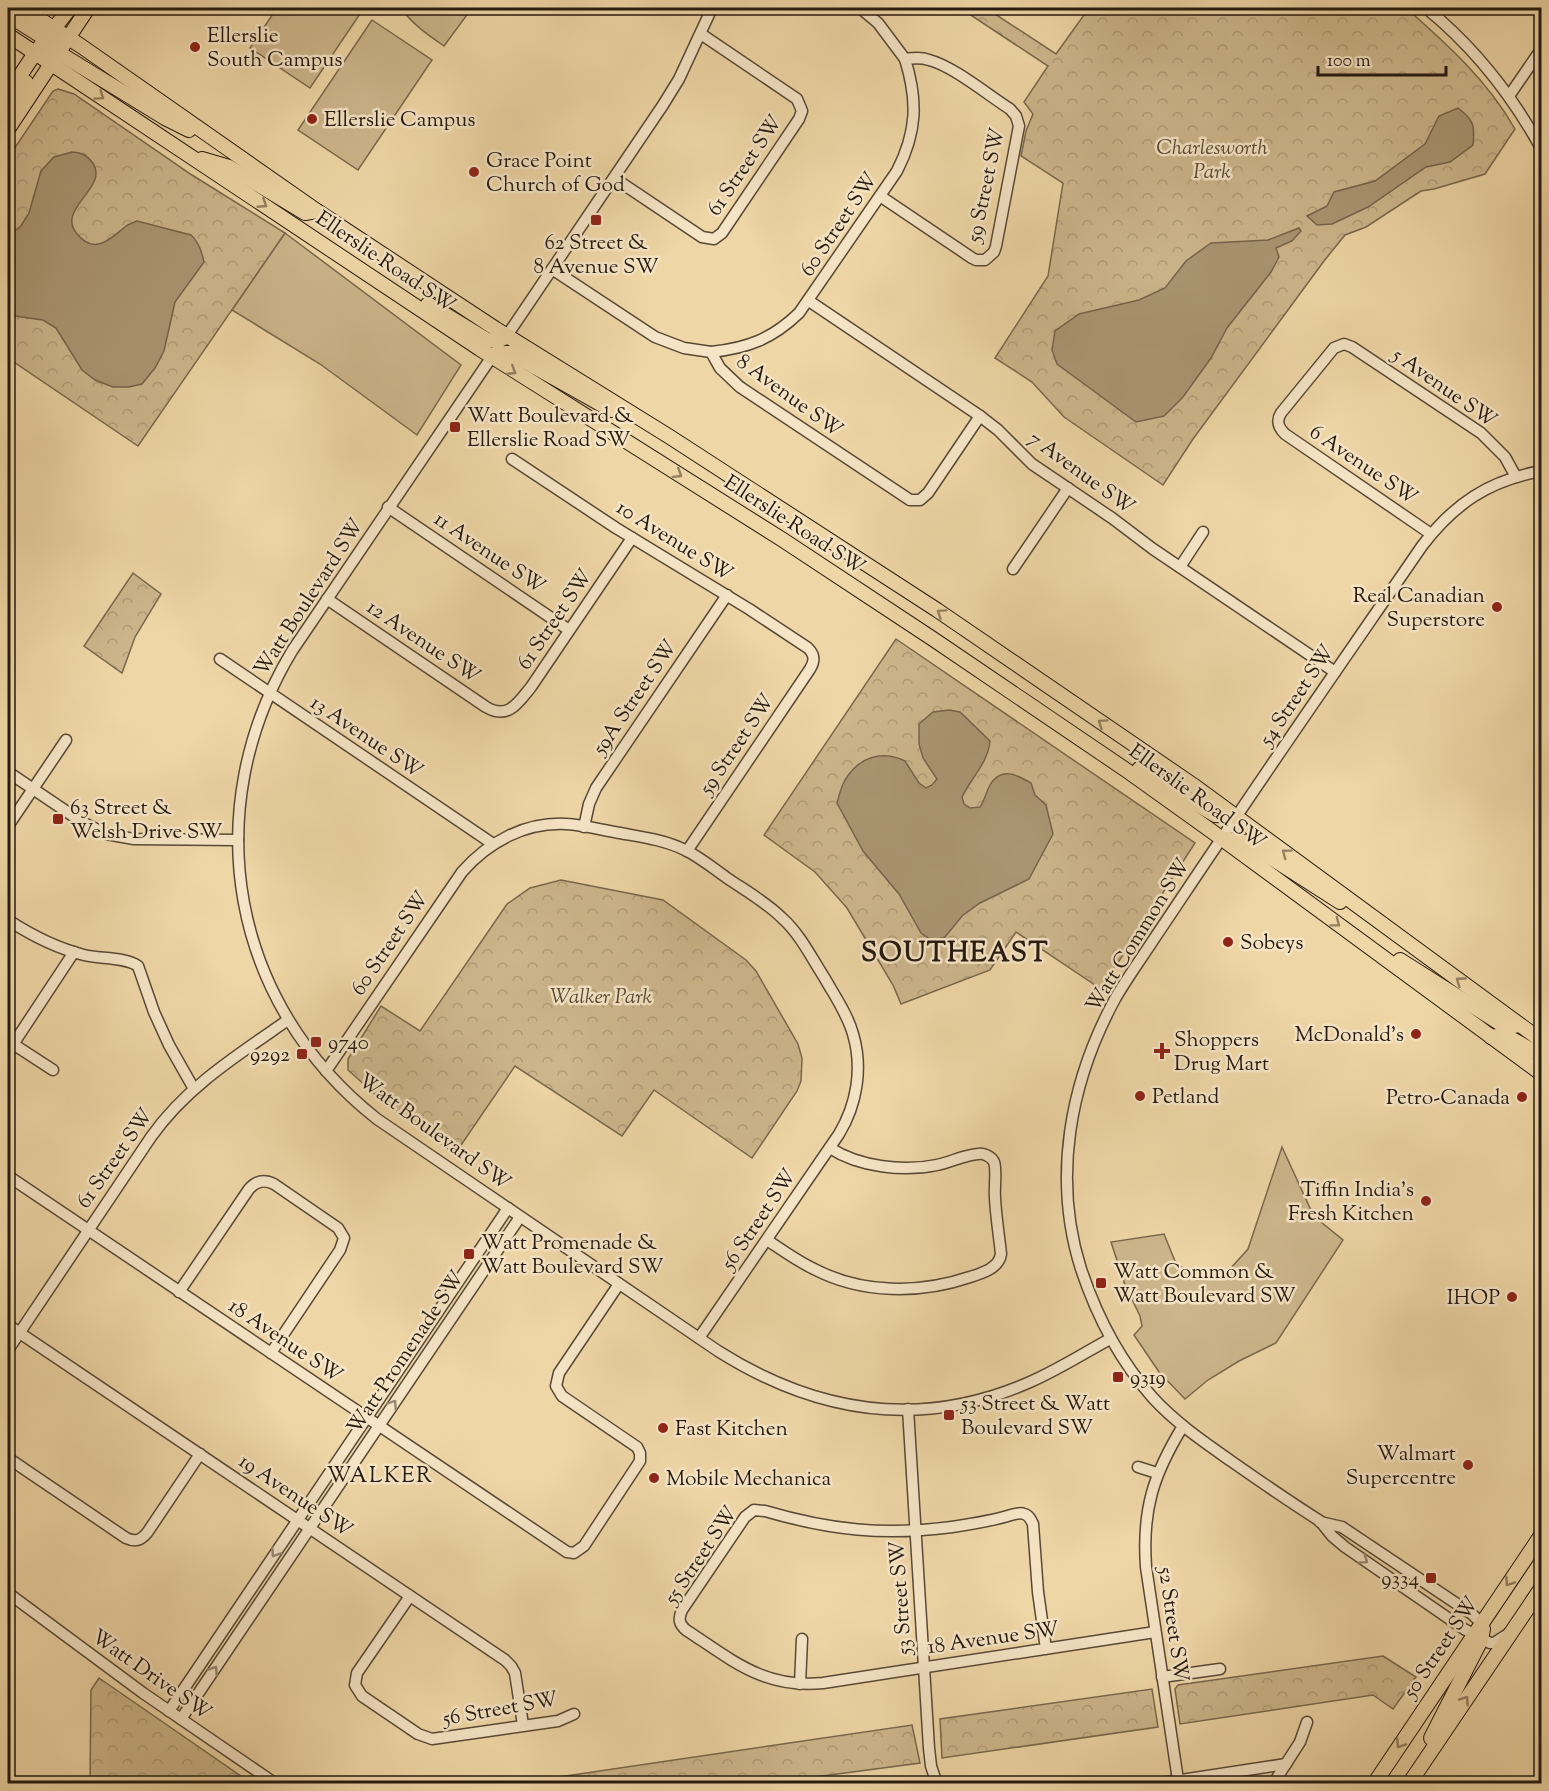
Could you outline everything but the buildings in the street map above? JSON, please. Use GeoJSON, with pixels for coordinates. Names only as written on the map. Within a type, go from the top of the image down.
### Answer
{"type":"FeatureCollection","features":[{"type":"Feature","properties":{"kind":"main road","name":"Ellerslie Road SW"},"geometry":{"type":"LineString","coordinates":[[22,8],[52,46],[186,155],[491,357],[783,540],[933,639],[1222,838],[1542,1074]]}},
{"type":"Feature","properties":{"kind":"main road"},"geometry":{"type":"LineString","coordinates":[[8,129],[70,8]]}},
{"type":"Feature","properties":{"kind":"main road"},"geometry":{"type":"LineString","coordinates":[[8,112],[76,8]]}},
{"type":"Feature","properties":{"kind":"main road"},"geometry":{"type":"LineString","coordinates":[[8,94],[88,8]]}},
{"type":"Feature","properties":{"kind":"main road"},"geometry":{"type":"LineString","coordinates":[[8,15],[52,46]]}},
{"type":"Feature","properties":{"kind":"main road","name":"Ellerslie Road SW"},"geometry":{"type":"LineString","coordinates":[[8,35],[52,46],[165,118],[228,149],[317,211],[507,336],[670,437],[937,610],[1193,785],[1542,1041]]}},
{"type":"Feature","properties":{"kind":"main road"},"geometry":{"type":"LineString","coordinates":[[186,155],[229,167],[305,213],[317,211]]}},
{"type":"Feature","properties":{"kind":"main road"},"geometry":{"type":"LineString","coordinates":[[303,231],[317,211]]}},
{"type":"Feature","properties":{"kind":"main road"},"geometry":{"type":"LineString","coordinates":[[377,281],[422,301],[487,340],[498,341],[507,336]]}},
{"type":"Feature","properties":{"kind":"main road"},"geometry":{"type":"LineString","coordinates":[[491,357],[499,353],[510,353],[606,408],[670,437]]}},
{"type":"Feature","properties":{"kind":"main road"},"geometry":{"type":"LineString","coordinates":[[1086,743],[1126,762],[1215,815],[1236,816]]}},
{"type":"Feature","properties":{"kind":"main road"},"geometry":{"type":"LineString","coordinates":[[1222,838],[1246,842],[1336,901],[1374,918]]}},
{"type":"Feature","properties":{"kind":"main road"},"geometry":{"type":"LineString","coordinates":[[1358,939],[1412,967],[1501,1024],[1510,1027],[1519,1025]]}},
{"type":"Feature","properties":{"kind":"main road"},"geometry":{"type":"LineString","coordinates":[[1491,1037],[1505,1035],[1542,1056]]}},
{"type":"Feature","properties":{"kind":"main road","name":"50 Street SW"},"geometry":{"type":"LineString","coordinates":[[1374,1784],[1477,1637],[1481,1623],[1542,1534]]}},
{"type":"Feature","properties":{"kind":"main road"},"geometry":{"type":"LineString","coordinates":[[1409,1784],[1542,1587]]}},
{"type":"Feature","properties":{"kind":"main road"},"geometry":{"type":"LineString","coordinates":[[1409,1784],[1456,1687],[1477,1637]]}},
{"type":"Feature","properties":{"kind":"street","name":"Watt Boulevard SW"},"geometry":{"type":"LineString","coordinates":[[712,8],[675,85],[507,336],[388,507],[292,651],[269,693],[249,751],[239,809],[240,879],[255,948],[272,991],[309,1051],[350,1096],[377,1119],[737,1364],[759,1376],[806,1395],[855,1406],[908,1409],[951,1405],[991,1397],[1014,1389],[1059,1368],[1110,1339]]}},
{"type":"Feature","properties":{"kind":"street"},"geometry":{"type":"LineString","coordinates":[[860,8],[878,23],[905,59]]}},
{"type":"Feature","properties":{"kind":"street"},"geometry":{"type":"LineString","coordinates":[[1431,9],[1475,54],[1509,96],[1542,150]]}},
{"type":"Feature","properties":{"kind":"street","name":"61 Street SW"},"geometry":{"type":"LineString","coordinates":[[614,178],[702,237],[712,239],[722,233],[801,115],[801,107],[797,99],[701,34]]}},
{"type":"Feature","properties":{"kind":"street"},"geometry":{"type":"LineString","coordinates":[[1509,96],[1542,48]]}},
{"type":"Feature","properties":{"kind":"street","name":"59 Street SW"},"geometry":{"type":"LineString","coordinates":[[880,196],[976,260],[986,260],[994,252],[1019,126],[1017,116],[1010,109],[940,64],[924,58],[905,59]]}},
{"type":"Feature","properties":{"kind":"street","name":"60 Street SW"},"geometry":{"type":"LineString","coordinates":[[711,352],[743,347],[768,338],[790,321],[809,301],[880,196],[900,165],[912,132],[913,94],[905,59]]}},
{"type":"Feature","properties":{"kind":"street","name":"8 Avenue SW"},"geometry":{"type":"LineString","coordinates":[[552,269],[655,337],[684,348],[711,352],[720,368],[740,387],[906,498],[917,501],[925,497],[980,416]]}},
{"type":"Feature","properties":{"kind":"street","name":"7 Avenue SW"},"geometry":{"type":"LineString","coordinates":[[809,301],[980,416],[998,430],[1025,458],[1335,672]]}},
{"type":"Feature","properties":{"kind":"street","name":"5 Avenue SW"},"geometry":{"type":"LineString","coordinates":[[1278,424],[1281,412],[1330,351],[1340,345],[1352,346],[1481,434],[1505,457],[1516,477]]}},
{"type":"Feature","properties":{"kind":"street","name":"6 Avenue SW"},"geometry":{"type":"LineString","coordinates":[[1278,424],[1285,434],[1431,534]]}},
{"type":"Feature","properties":{"kind":"street","name":"10 Avenue SW"},"geometry":{"type":"LineString","coordinates":[[512,459],[632,538],[808,648],[814,657]]}},
{"type":"Feature","properties":{"kind":"street","name":"54 Street SW"},"geometry":{"type":"LineString","coordinates":[[1222,838],[1431,534],[1452,511],[1490,487],[1516,477],[1542,471]]}},
{"type":"Feature","properties":{"kind":"street"},"geometry":{"type":"LineString","coordinates":[[1012,569],[1068,488]]}},
{"type":"Feature","properties":{"kind":"street","name":"11 Avenue SW"},"geometry":{"type":"LineString","coordinates":[[388,507],[570,630]]}},
{"type":"Feature","properties":{"kind":"street"},"geometry":{"type":"LineString","coordinates":[[1180,567],[1203,532]]}},
{"type":"Feature","properties":{"kind":"street","name":"61 Street SW"},"geometry":{"type":"LineString","coordinates":[[500,713],[508,711],[539,677],[632,538]]}},
{"type":"Feature","properties":{"kind":"street","name":"59A Street SW"},"geometry":{"type":"LineString","coordinates":[[584,826],[596,788],[726,595]]}},
{"type":"Feature","properties":{"kind":"street","name":"12 Avenue SW"},"geometry":{"type":"LineString","coordinates":[[327,599],[486,707],[500,713]]}},
{"type":"Feature","properties":{"kind":"street","name":"59 Street SW"},"geometry":{"type":"LineString","coordinates":[[687,851],[810,669],[814,657]]}},
{"type":"Feature","properties":{"kind":"street","name":"13 Avenue SW"},"geometry":{"type":"LineString","coordinates":[[220,659],[493,844]]}},
{"type":"Feature","properties":{"kind":"street"},"geometry":{"type":"LineString","coordinates":[[8,826],[66,740]]}},
{"type":"Feature","properties":{"kind":"street"},"geometry":{"type":"LineString","coordinates":[[8,772],[94,829],[112,836],[134,839],[238,840]]}},
{"type":"Feature","properties":{"kind":"street"},"geometry":{"type":"LineString","coordinates":[[493,844],[516,832],[541,825],[565,824],[654,840],[687,851]]}},
{"type":"Feature","properties":{"kind":"street","name":"Watt Common SW"},"geometry":{"type":"LineString","coordinates":[[1222,838],[1117,996],[1087,1062],[1074,1104],[1066,1167],[1071,1230],[1078,1258],[1092,1301],[1110,1339],[1143,1386],[1183,1426],[1320,1521],[1332,1536],[1345,1546],[1477,1637]]}},
{"type":"Feature","properties":{"kind":"street","name":"60 Street SW"},"geometry":{"type":"LineString","coordinates":[[326,1071],[462,872],[493,844]]}},
{"type":"Feature","properties":{"kind":"street","name":"56 Street SW"},"geometry":{"type":"LineString","coordinates":[[687,851],[784,919],[802,942],[839,1003],[853,1033],[857,1064],[855,1097],[847,1120],[699,1338]]}},
{"type":"Feature","properties":{"kind":"street"},"geometry":{"type":"LineString","coordinates":[[8,920],[41,939],[74,952],[130,962],[138,966],[154,1012],[169,1045],[194,1089]]}},
{"type":"Feature","properties":{"kind":"street"},"geometry":{"type":"LineString","coordinates":[[53,1071],[10,1048],[74,952]]}},
{"type":"Feature","properties":{"kind":"street","name":"61 Street SW"},"geometry":{"type":"LineString","coordinates":[[8,1350],[159,1125],[194,1089],[288,1020]]}},
{"type":"Feature","properties":{"kind":"street"},"geometry":{"type":"LineString","coordinates":[[767,1240],[826,1275],[853,1284],[883,1289],[912,1289],[947,1284],[990,1270],[999,1261],[1001,1254],[995,1196],[995,1166],[988,1156],[978,1154],[931,1166],[898,1167],[847,1157],[830,1148]]}},
{"type":"Feature","properties":{"kind":"street","name":"18 Avenue SW"},"geometry":{"type":"LineString","coordinates":[[8,1176],[563,1551],[574,1553],[584,1546],[640,1461],[640,1453],[634,1445],[562,1396],[556,1386],[559,1373],[620,1284]]}},
{"type":"Feature","properties":{"kind":"street"},"geometry":{"type":"LineString","coordinates":[[179,1292],[249,1189],[256,1183],[264,1181],[274,1184],[338,1228],[344,1238],[340,1250],[271,1353]]}},
{"type":"Feature","properties":{"kind":"street","name":"Watt Promenade SW"},"geometry":{"type":"LineString","coordinates":[[169,1710],[508,1208]]}},
{"type":"Feature","properties":{"kind":"street","name":"Watt Promenade SW"},"geometry":{"type":"LineString","coordinates":[[181,1719],[520,1217]]}},
{"type":"Feature","properties":{"kind":"street","name":"19 Avenue SW"},"geometry":{"type":"LineString","coordinates":[[8,1325],[505,1660],[516,1677],[523,1725]]}},
{"type":"Feature","properties":{"kind":"street","name":"53 Street SW"},"geometry":{"type":"LineString","coordinates":[[908,1409],[930,1759],[937,1784]]}},
{"type":"Feature","properties":{"kind":"street","name":"52 Street SW"},"geometry":{"type":"LineString","coordinates":[[1178,1780],[1146,1568],[1144,1535],[1157,1473],[1183,1426]]}},
{"type":"Feature","properties":{"kind":"street"},"geometry":{"type":"LineString","coordinates":[[8,1458],[126,1538],[138,1541],[147,1533],[200,1454]]}},
{"type":"Feature","properties":{"kind":"street"},"geometry":{"type":"LineString","coordinates":[[1138,1467],[1157,1473]]}},
{"type":"Feature","properties":{"kind":"street","name":"55 Street SW"},"geometry":{"type":"LineString","coordinates":[[680,1622],[682,1610],[745,1517],[754,1510],[852,1530],[915,1532]]}},
{"type":"Feature","properties":{"kind":"street"},"geometry":{"type":"LineString","coordinates":[[915,1532],[990,1521],[1017,1514],[1028,1516],[1033,1524],[1037,1584],[1046,1649]]}},
{"type":"Feature","properties":{"kind":"street","name":"Watt Common SW"},"geometry":{"type":"LineString","coordinates":[[1320,1521],[1342,1527],[1464,1608],[1481,1623]]}},
{"type":"Feature","properties":{"kind":"street","name":"Watt Drive SW"},"geometry":{"type":"LineString","coordinates":[[8,1593],[181,1719],[276,1784]]}},
{"type":"Feature","properties":{"kind":"street","name":"56 Street SW"},"geometry":{"type":"LineString","coordinates":[[410,1596],[359,1670],[355,1685],[362,1696],[418,1734],[432,1739],[558,1720],[574,1714]]}},
{"type":"Feature","properties":{"kind":"street","name":"18 Avenue SW"},"geometry":{"type":"LineString","coordinates":[[680,1622],[686,1630],[751,1672],[772,1680],[800,1684],[823,1683],[1155,1632]]}},
{"type":"Feature","properties":{"kind":"street"},"geometry":{"type":"LineString","coordinates":[[1477,1637],[1494,1643],[1509,1634]]}},
{"type":"Feature","properties":{"kind":"street"},"geometry":{"type":"LineString","coordinates":[[800,1684],[802,1639]]}},
{"type":"Feature","properties":{"kind":"street"},"geometry":{"type":"LineString","coordinates":[[1162,1677],[1220,1669]]}},
{"type":"Feature","properties":{"kind":"street"},"geometry":{"type":"LineString","coordinates":[[1273,1784],[1300,1742],[1307,1722]]}},
{"type":"Feature","properties":{"kind":"street"},"geometry":{"type":"LineString","coordinates":[[1155,1784],[1286,1764]]}},
{"type":"Feature","properties":{"kind":"green space"},"geometry":{"type":"Polygon","coordinates":[[[277,8],[364,8],[310,88],[250,48],[277,8]]]}},
{"type":"Feature","properties":{"kind":"green space"},"geometry":{"type":"Polygon","coordinates":[[[401,8],[472,8],[444,46],[415,24],[401,8]]]}},
{"type":"Feature","properties":{"kind":"green space","name":"Charlesworth Park"},"geometry":{"type":"Polygon","coordinates":[[[960,8],[986,8],[1056,54],[1089,8],[1406,8],[1451,49],[1479,79],[1515,129],[1485,174],[1421,191],[1366,227],[1345,235],[1193,439],[1163,485],[1064,417],[1032,382],[995,358],[1048,276],[1063,183],[1021,156],[1026,131],[1033,114],[1024,102],[1048,66],[960,8]]]}},
{"type":"Feature","properties":{"kind":"green space"},"geometry":{"type":"Polygon","coordinates":[[[372,20],[432,60],[358,170],[298,130],[372,20]]]}},
{"type":"Feature","properties":{"kind":"green space"},"geometry":{"type":"Polygon","coordinates":[[[58,89],[74,94],[192,175],[285,233],[138,446],[8,358],[8,158],[53,91],[58,89]]]}},
{"type":"Feature","properties":{"kind":"green space"},"geometry":{"type":"Polygon","coordinates":[[[285,233],[461,365],[417,435],[320,364],[232,310],[285,233]]]}},
{"type":"Feature","properties":{"kind":"green space"},"geometry":{"type":"Polygon","coordinates":[[[133,573],[161,594],[135,637],[122,673],[84,646],[133,573]]]}},
{"type":"Feature","properties":{"kind":"green space"},"geometry":{"type":"Polygon","coordinates":[[[896,639],[1195,843],[1101,989],[1016,932],[990,970],[901,1004],[893,985],[847,908],[815,872],[764,835],[896,639]]]}},
{"type":"Feature","properties":{"kind":"green space","name":"Walker Park"},"geometry":{"type":"Polygon","coordinates":[[[561,880],[663,900],[746,960],[756,971],[798,1044],[802,1058],[801,1081],[797,1091],[752,1158],[654,1090],[622,1136],[515,1066],[455,1154],[378,1097],[348,1070],[348,1059],[381,1006],[420,1031],[507,904],[530,888],[561,880]]]}},
{"type":"Feature","properties":{"kind":"green space"},"geometry":{"type":"Polygon","coordinates":[[[1282,1147],[1310,1208],[1321,1222],[1343,1240],[1276,1343],[1239,1361],[1208,1380],[1185,1399],[1159,1372],[1134,1335],[1142,1326],[1140,1316],[1125,1285],[1111,1242],[1164,1234],[1175,1261],[1196,1280],[1221,1279],[1248,1249],[1282,1147]]]}},
{"type":"Feature","properties":{"kind":"green space"},"geometry":{"type":"Polygon","coordinates":[[[1383,1656],[1416,1677],[1393,1709],[1373,1695],[1180,1724],[1175,1689],[1178,1685],[1383,1656]]]}},
{"type":"Feature","properties":{"kind":"green space"},"geometry":{"type":"Polygon","coordinates":[[[99,1678],[251,1783],[90,1783],[91,1690],[99,1678]]]}},
{"type":"Feature","properties":{"kind":"green space"},"geometry":{"type":"Polygon","coordinates":[[[1152,1689],[1158,1727],[942,1758],[940,1719],[1152,1689]]]}},
{"type":"Feature","properties":{"kind":"green space"},"geometry":{"type":"Polygon","coordinates":[[[912,1725],[920,1763],[770,1783],[518,1783],[912,1725]]]}},
{"type":"Feature","properties":{"kind":"shaded area"},"geometry":{"type":"Polygon","coordinates":[[[1458,108],[1472,124],[1473,145],[1450,162],[1426,167],[1368,207],[1332,224],[1317,225],[1307,216],[1327,206],[1334,192],[1375,181],[1425,144],[1439,116],[1458,108]]]}},
{"type":"Feature","properties":{"kind":"shaded area"},"geometry":{"type":"Polygon","coordinates":[[[72,152],[88,157],[96,172],[89,191],[72,218],[73,228],[83,240],[94,244],[102,243],[137,221],[191,235],[202,255],[204,262],[175,302],[164,351],[155,368],[142,384],[113,387],[95,380],[82,370],[56,328],[43,320],[8,315],[8,236],[21,226],[29,213],[41,171],[54,157],[72,152]]]}},
{"type":"Feature","properties":{"kind":"shaded area"},"geometry":{"type":"Polygon","coordinates":[[[1299,228],[1301,231],[1292,241],[1276,248],[1279,257],[1271,272],[1227,328],[1211,358],[1183,397],[1164,416],[1136,422],[1057,364],[1052,350],[1055,331],[1079,314],[1139,300],[1165,288],[1186,261],[1211,243],[1268,240],[1299,228]]]}},
{"type":"Feature","properties":{"kind":"shaded area"},"geometry":{"type":"Polygon","coordinates":[[[949,710],[960,712],[990,741],[983,763],[962,797],[964,804],[970,808],[980,807],[994,779],[1004,774],[1015,775],[1031,783],[1035,795],[1046,805],[1053,834],[1029,879],[980,903],[962,916],[945,937],[933,941],[921,933],[899,894],[863,851],[837,803],[844,783],[851,772],[864,761],[879,756],[905,761],[919,783],[926,788],[932,785],[937,779],[923,758],[919,744],[919,724],[933,712],[949,710]]]}},
{"type":"Feature","properties":{"kind":"place","name":"Ellerslie South Campus"},"geometry":{"type":"Point","coordinates":[195,47]}},
{"type":"Feature","properties":{"kind":"place","name":"Ellerslie Campus"},"geometry":{"type":"Point","coordinates":[312,119]}},
{"type":"Feature","properties":{"kind":"place","name":"Grace Point Church of God"},"geometry":{"type":"Point","coordinates":[474,172]}},
{"type":"Feature","properties":{"kind":"place","name":"62 Street & 8 Avenue SW"},"geometry":{"type":"Point","coordinates":[596,220]}},
{"type":"Feature","properties":{"kind":"place","name":"Watt Boulevard & Ellerslie Road SW"},"geometry":{"type":"Point","coordinates":[455,427]}},
{"type":"Feature","properties":{"kind":"place","name":"Real Canadian Superstore"},"geometry":{"type":"Point","coordinates":[1497,607]}},
{"type":"Feature","properties":{"kind":"place","name":"63 Street & Welsh Drive SW"},"geometry":{"type":"Point","coordinates":[58,819]}},
{"type":"Feature","properties":{"kind":"place","name":"Sobeys"},"geometry":{"type":"Point","coordinates":[1228,942]}},
{"type":"Feature","properties":{"kind":"place","name":"McDonald's"},"geometry":{"type":"Point","coordinates":[1416,1034]}},
{"type":"Feature","properties":{"kind":"place","name":"9740"},"geometry":{"type":"Point","coordinates":[316,1042]}},
{"type":"Feature","properties":{"kind":"place","name":"Shoppers Drug Mart"},"geometry":{"type":"Point","coordinates":[1162,1051]}},
{"type":"Feature","properties":{"kind":"place","name":"9292"},"geometry":{"type":"Point","coordinates":[302,1054]}},
{"type":"Feature","properties":{"kind":"place","name":"Petland"},"geometry":{"type":"Point","coordinates":[1140,1096]}},
{"type":"Feature","properties":{"kind":"place","name":"Petro-Canada"},"geometry":{"type":"Point","coordinates":[1522,1097]}},
{"type":"Feature","properties":{"kind":"place","name":"Tiffin India's Fresh Kitchen"},"geometry":{"type":"Point","coordinates":[1426,1201]}},
{"type":"Feature","properties":{"kind":"place","name":"Watt Promenade & Watt Boulevard SW"},"geometry":{"type":"Point","coordinates":[469,1254]}},
{"type":"Feature","properties":{"kind":"place","name":"Watt Common & Watt Boulevard SW"},"geometry":{"type":"Point","coordinates":[1101,1283]}},
{"type":"Feature","properties":{"kind":"place","name":"IHOP"},"geometry":{"type":"Point","coordinates":[1512,1297]}},
{"type":"Feature","properties":{"kind":"place","name":"9319"},"geometry":{"type":"Point","coordinates":[1118,1377]}},
{"type":"Feature","properties":{"kind":"place","name":"53 Street & Watt Boulevard SW"},"geometry":{"type":"Point","coordinates":[949,1415]}},
{"type":"Feature","properties":{"kind":"place","name":"Fast Kitchen"},"geometry":{"type":"Point","coordinates":[663,1428]}},
{"type":"Feature","properties":{"kind":"place","name":"Walmart Supercentre"},"geometry":{"type":"Point","coordinates":[1468,1465]}},
{"type":"Feature","properties":{"kind":"place","name":"Mobile Mechanica"},"geometry":{"type":"Point","coordinates":[654,1478]}},
{"type":"Feature","properties":{"kind":"place","name":"9334"},"geometry":{"type":"Point","coordinates":[1431,1578]}},
{"type":"Feature","properties":{"kind":"district","name":"SOUTHEAST"},"geometry":{"type":"Point","coordinates":[955,952]}},
{"type":"Feature","properties":{"kind":"district","name":"WALKER"},"geometry":{"type":"Point","coordinates":[380,1474]}}]}
